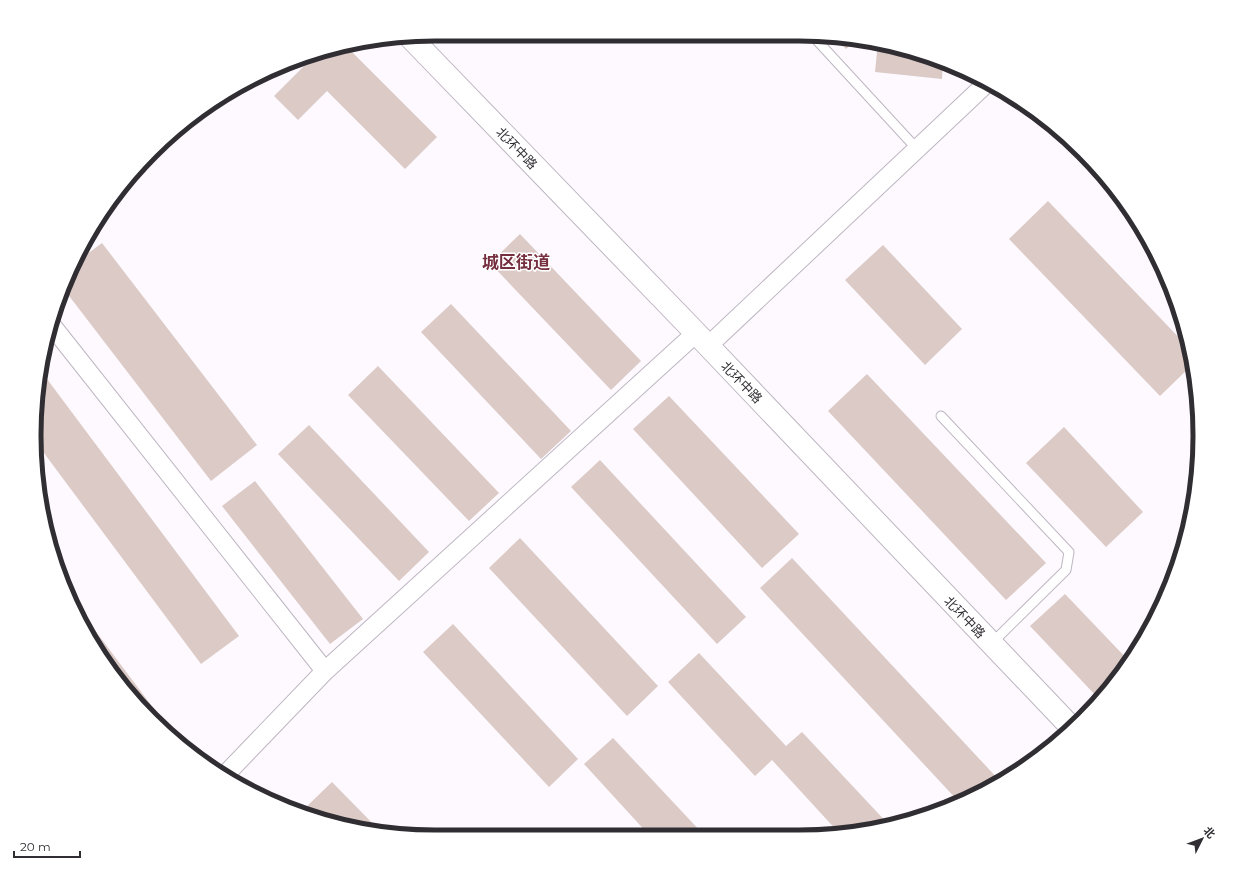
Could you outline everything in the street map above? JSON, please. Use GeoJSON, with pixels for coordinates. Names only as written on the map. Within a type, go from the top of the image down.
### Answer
{"type":"FeatureCollection","features":[{"type":"Feature","properties":{"kind":"street","name":"北环中路"},"geometry":{"type":"LineString","coordinates":[[415,42],[702,340],[1067,724]]}},
{"type":"Feature","properties":{"kind":"street"},"geometry":{"type":"LineString","coordinates":[[228,771],[325,671],[702,340],[917,149],[983,87]]}},
{"type":"Feature","properties":{"kind":"street"},"geometry":{"type":"LineString","coordinates":[[55,331],[325,671]]}},
{"type":"Feature","properties":{"kind":"lane"},"geometry":{"type":"LineString","coordinates":[[818,42],[917,149]]}},
{"type":"Feature","properties":{"kind":"lane"},"geometry":{"type":"LineString","coordinates":[[941,416],[1070,552],[1066,570],[991,644]]}},
{"type":"Feature","properties":{"kind":"building"},"geometry":{"type":"Polygon","coordinates":[[[841,43],[851,44],[846,49],[841,43]]]}},
{"type":"Feature","properties":{"kind":"building"},"geometry":{"type":"Polygon","coordinates":[[[877,49],[901,54],[943,69],[942,79],[875,72],[877,49]]]}},
{"type":"Feature","properties":{"kind":"building"},"geometry":{"type":"Polygon","coordinates":[[[351,51],[437,137],[405,169],[327,91],[298,120],[274,96],[307,63],[333,54],[351,51]]]}},
{"type":"Feature","properties":{"kind":"building"},"geometry":{"type":"Polygon","coordinates":[[[1048,201],[1181,340],[1187,370],[1160,396],[1009,239],[1048,201]]]}},
{"type":"Feature","properties":{"kind":"building"},"geometry":{"type":"Polygon","coordinates":[[[520,234],[641,361],[611,390],[490,263],[520,234]]]}},
{"type":"Feature","properties":{"kind":"building"},"geometry":{"type":"Polygon","coordinates":[[[102,243],[257,445],[211,481],[68,294],[85,256],[102,243]]]}},
{"type":"Feature","properties":{"kind":"building"},"geometry":{"type":"Polygon","coordinates":[[[883,245],[962,329],[925,365],[845,280],[883,245]]]}},
{"type":"Feature","properties":{"kind":"building"},"geometry":{"type":"Polygon","coordinates":[[[451,304],[571,431],[541,459],[421,332],[451,304]]]}},
{"type":"Feature","properties":{"kind":"building"},"geometry":{"type":"Polygon","coordinates":[[[378,366],[499,493],[469,521],[348,395],[378,366]]]}},
{"type":"Feature","properties":{"kind":"building"},"geometry":{"type":"Polygon","coordinates":[[[867,374],[1046,563],[1006,600],[828,411],[867,374]]]}},
{"type":"Feature","properties":{"kind":"building"},"geometry":{"type":"Polygon","coordinates":[[[45,377],[239,636],[201,664],[42,450],[42,410],[45,377]]]}},
{"type":"Feature","properties":{"kind":"building"},"geometry":{"type":"Polygon","coordinates":[[[669,396],[799,534],[762,568],[633,429],[669,396]]]}},
{"type":"Feature","properties":{"kind":"building"},"geometry":{"type":"Polygon","coordinates":[[[309,425],[429,552],[399,581],[278,454],[309,425]]]}},
{"type":"Feature","properties":{"kind":"building"},"geometry":{"type":"Polygon","coordinates":[[[1064,427],[1143,512],[1106,547],[1026,463],[1064,427]]]}},
{"type":"Feature","properties":{"kind":"building"},"geometry":{"type":"Polygon","coordinates":[[[600,460],[746,617],[717,644],[571,487],[600,460]]]}},
{"type":"Feature","properties":{"kind":"building"},"geometry":{"type":"Polygon","coordinates":[[[255,481],[363,619],[330,644],[222,506],[255,481]]]}},
{"type":"Feature","properties":{"kind":"building"},"geometry":{"type":"Polygon","coordinates":[[[520,538],[658,686],[627,716],[489,568],[520,538]]]}},
{"type":"Feature","properties":{"kind":"building"},"geometry":{"type":"Polygon","coordinates":[[[792,558],[996,777],[955,797],[760,588],[792,558]]]}},
{"type":"Feature","properties":{"kind":"building"},"geometry":{"type":"Polygon","coordinates":[[[1065,594],[1125,657],[1096,695],[1030,626],[1065,594]]]}},
{"type":"Feature","properties":{"kind":"building"},"geometry":{"type":"Polygon","coordinates":[[[87,620],[160,717],[139,696],[107,655],[87,620]]]}},
{"type":"Feature","properties":{"kind":"building"},"geometry":{"type":"Polygon","coordinates":[[[453,624],[578,759],[549,787],[423,652],[453,624]]]}},
{"type":"Feature","properties":{"kind":"building"},"geometry":{"type":"Polygon","coordinates":[[[699,653],[786,746],[802,732],[885,820],[850,827],[835,828],[772,760],[755,776],[668,682],[699,653]]]}},
{"type":"Feature","properties":{"kind":"building"},"geometry":{"type":"Polygon","coordinates":[[[613,738],[699,830],[644,830],[584,764],[613,738]]]}},
{"type":"Feature","properties":{"kind":"building"},"geometry":{"type":"Polygon","coordinates":[[[332,782],[374,825],[333,817],[305,808],[332,782]]]}},
{"type":"Feature","properties":{"kind":"district","name":"城区街道"},"geometry":{"type":"Point","coordinates":[516,262]}}]}
